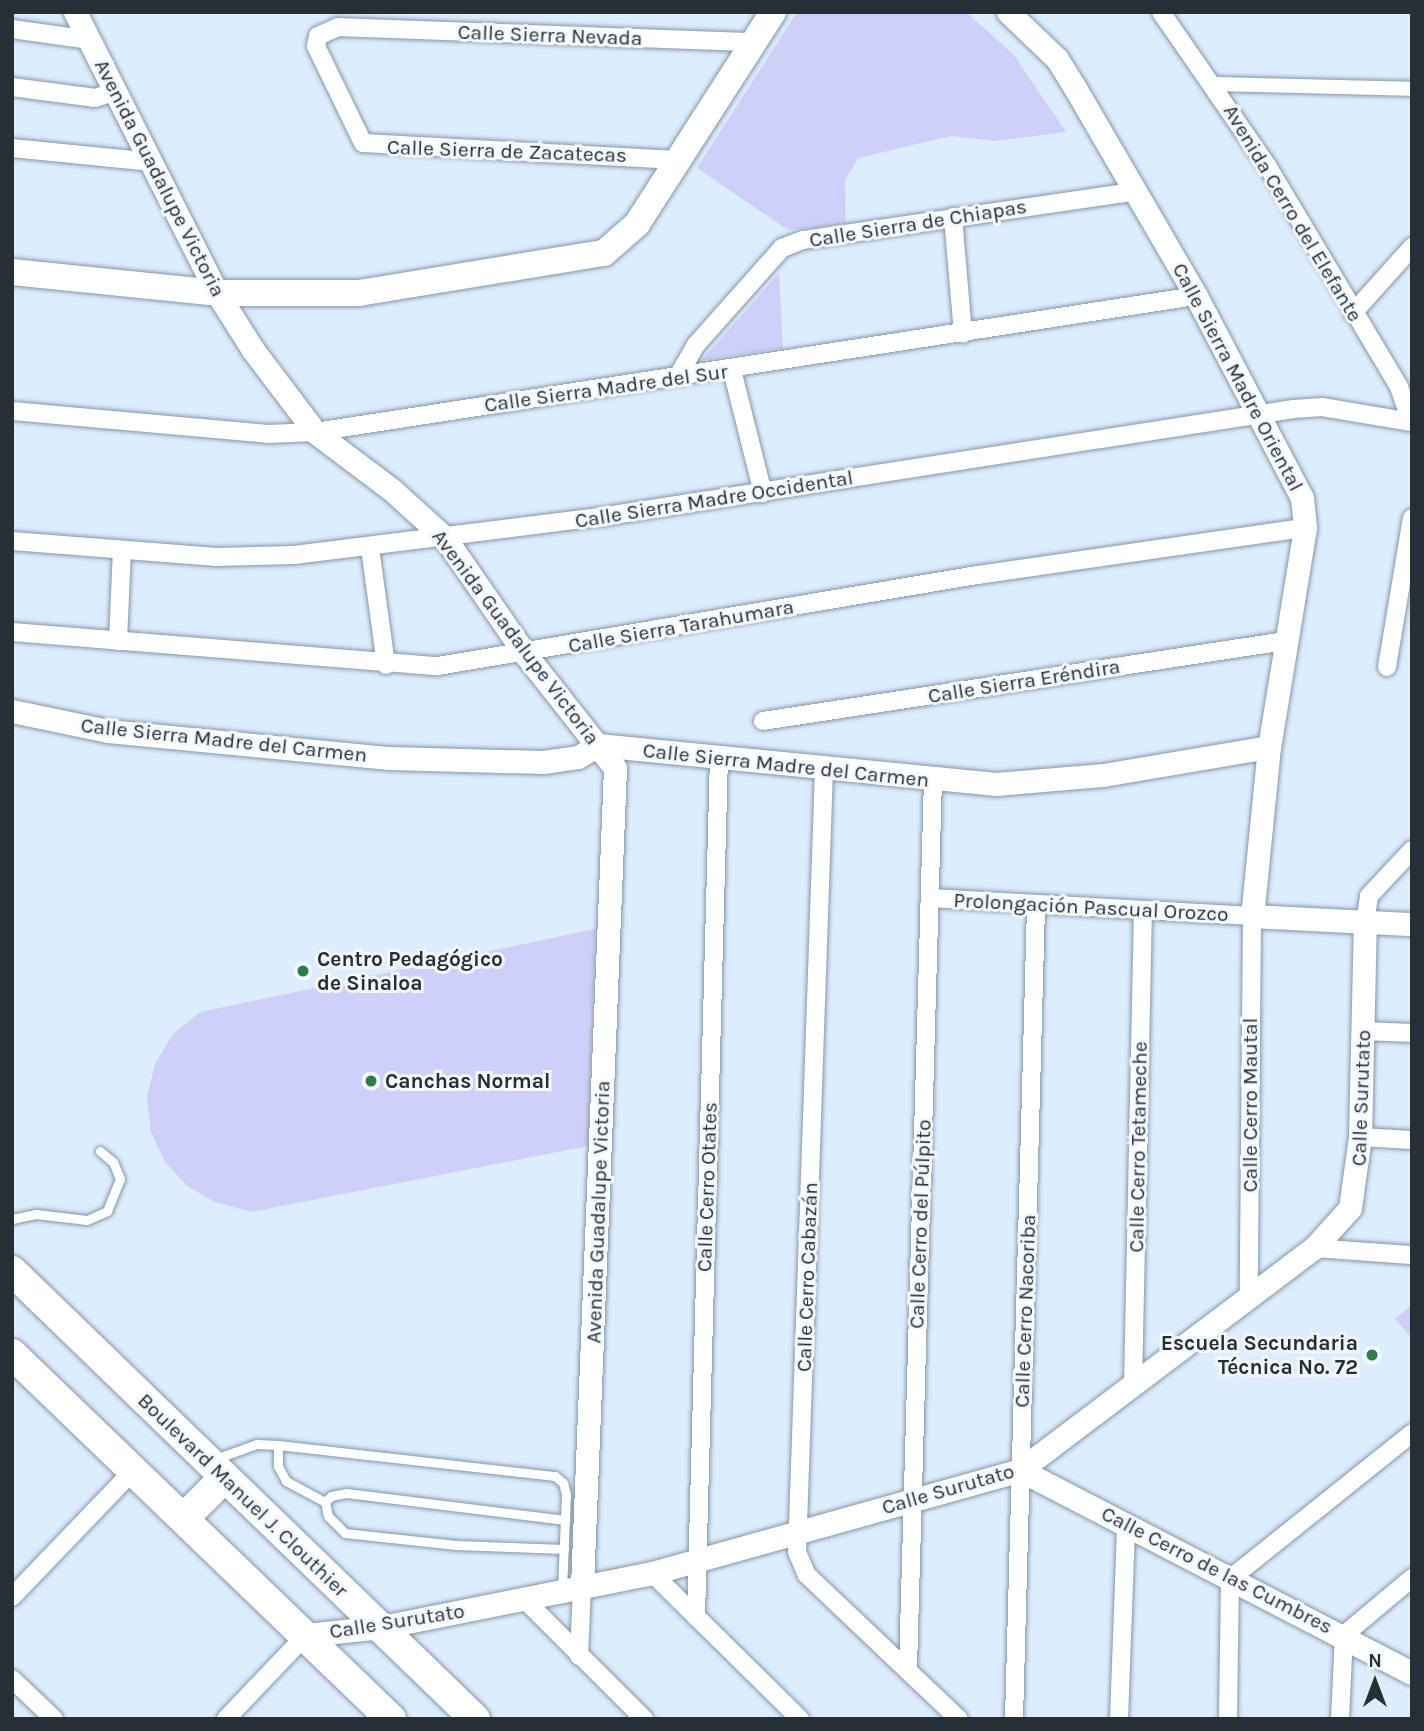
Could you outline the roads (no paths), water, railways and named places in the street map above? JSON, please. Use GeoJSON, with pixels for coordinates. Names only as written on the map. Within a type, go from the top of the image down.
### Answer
{"type":"FeatureCollection","features":[{"type":"Feature","properties":{"kind":"main road"},"geometry":{"type":"LineString","coordinates":[[12,272],[217,293],[359,293],[604,253],[637,224],[772,12]]}},
{"type":"Feature","properties":{"kind":"main road","name":"Boulevard Manuel J. Clouthier"},"geometry":{"type":"LineString","coordinates":[[12,1271],[475,1719]]}},
{"type":"Feature","properties":{"kind":"main road"},"geometry":{"type":"LineString","coordinates":[[12,1354],[391,1719]]}},
{"type":"Feature","properties":{"kind":"main road"},"geometry":{"type":"LineString","coordinates":[[184,1518],[215,1470]]}},
{"type":"Feature","properties":{"kind":"street","name":"Avenida Guadalupe Victoria"},"geometry":{"type":"LineString","coordinates":[[75,12],[217,293],[253,350],[315,432],[392,490],[445,538],[525,654],[615,768],[572,1590]]}},
{"type":"Feature","properties":{"kind":"street","name":"Calle Sierra Madre Oriental"},"geometry":{"type":"LineString","coordinates":[[1008,12],[1057,59],[1137,191],[1196,296],[1302,498],[1305,528],[1269,747],[1252,916]]}},
{"type":"Feature","properties":{"kind":"street","name":"Avenida Cerro del Elefante"},"geometry":{"type":"LineString","coordinates":[[1161,12],[1213,84],[1399,387],[1411,421]]}},
{"type":"Feature","properties":{"kind":"street","name":"Calle Sierra Nevada"},"geometry":{"type":"LineString","coordinates":[[316,46],[324,30],[338,27],[752,42]]}},
{"type":"Feature","properties":{"kind":"street"},"geometry":{"type":"LineString","coordinates":[[12,29],[90,40]]}},
{"type":"Feature","properties":{"kind":"street","name":"Calle Sierra de Zacatecas"},"geometry":{"type":"LineString","coordinates":[[316,46],[363,143],[677,160]]}},
{"type":"Feature","properties":{"kind":"street"},"geometry":{"type":"LineString","coordinates":[[1213,84],[1412,89]]}},
{"type":"Feature","properties":{"kind":"street"},"geometry":{"type":"LineString","coordinates":[[12,87],[96,98],[117,91]]}},
{"type":"Feature","properties":{"kind":"street"},"geometry":{"type":"LineString","coordinates":[[12,148],[152,162]]}},
{"type":"Feature","properties":{"kind":"street","name":"Calle Sierra de Chiapas"},"geometry":{"type":"LineString","coordinates":[[678,376],[695,346],[782,248],[803,240],[1137,191]]}},
{"type":"Feature","properties":{"kind":"street"},"geometry":{"type":"LineString","coordinates":[[953,217],[963,334]]}},
{"type":"Feature","properties":{"kind":"street"},"geometry":{"type":"LineString","coordinates":[[1353,313],[1412,247]]}},
{"type":"Feature","properties":{"kind":"street","name":"Calle Sierra Madre del Sur"},"geometry":{"type":"LineString","coordinates":[[12,411],[268,433],[315,432],[1196,296]]}},
{"type":"Feature","properties":{"kind":"street"},"geometry":{"type":"LineString","coordinates":[[732,369],[763,493]]}},
{"type":"Feature","properties":{"kind":"street","name":"Calle Sierra Madre Occidental"},"geometry":{"type":"LineString","coordinates":[[12,541],[216,557],[370,548],[763,493],[1322,407],[1411,421]]}},
{"type":"Feature","properties":{"kind":"street"},"geometry":{"type":"LineString","coordinates":[[1387,667],[1412,518]]}},
{"type":"Feature","properties":{"kind":"street","name":"Calle Sierra Tarahumara"},"geometry":{"type":"LineString","coordinates":[[12,632],[386,665],[438,666],[525,654],[977,575],[1305,528]]}},
{"type":"Feature","properties":{"kind":"street"},"geometry":{"type":"LineString","coordinates":[[370,548],[386,665]]}},
{"type":"Feature","properties":{"kind":"street"},"geometry":{"type":"LineString","coordinates":[[118,641],[122,550]]}},
{"type":"Feature","properties":{"kind":"street","name":"Calle Sierra Eréndira"},"geometry":{"type":"LineString","coordinates":[[763,721],[1285,641]]}},
{"type":"Feature","properties":{"kind":"street","name":"Calle Sierra Madre del Carmen"},"geometry":{"type":"LineString","coordinates":[[12,711],[108,731],[403,759],[543,762],[578,757],[598,745],[933,780],[1035,784],[1269,747]]}},
{"type":"Feature","properties":{"kind":"street","name":"Calle Cerro Otates"},"geometry":{"type":"LineString","coordinates":[[696,1617],[719,758]]}},
{"type":"Feature","properties":{"kind":"street","name":"Calle Cerro Cabazán"},"geometry":{"type":"LineString","coordinates":[[824,769],[797,1552],[807,1575],[959,1719]]}},
{"type":"Feature","properties":{"kind":"street","name":"Calle Cerro del Púlpito"},"geometry":{"type":"LineString","coordinates":[[908,1668],[933,780]]}},
{"type":"Feature","properties":{"kind":"street"},"geometry":{"type":"LineString","coordinates":[[1365,922],[1369,896],[1412,850]]}},
{"type":"Feature","properties":{"kind":"street","name":"Prolongación Pascual Orozco"},"geometry":{"type":"LineString","coordinates":[[930,898],[1252,916]]}},
{"type":"Feature","properties":{"kind":"street","name":"Calle Cerro Nacoriba"},"geometry":{"type":"LineString","coordinates":[[1014,1719],[1035,904]]}},
{"type":"Feature","properties":{"kind":"street","name":"Calle Cerro Tetameche"},"geometry":{"type":"LineString","coordinates":[[1133,1385],[1143,910]]}},
{"type":"Feature","properties":{"kind":"street"},"geometry":{"type":"LineString","coordinates":[[1252,916],[1412,923]]}},
{"type":"Feature","properties":{"kind":"street","name":"Calle Cerro Mautal"},"geometry":{"type":"LineString","coordinates":[[1249,1294],[1252,916]]}},
{"type":"Feature","properties":{"kind":"street","name":"Calle Surutato"},"geometry":{"type":"LineString","coordinates":[[306,1635],[382,1627],[652,1573],[1020,1470],[1249,1294],[1314,1248],[1355,1199],[1364,1031],[1365,922]]}},
{"type":"Feature","properties":{"kind":"street"},"geometry":{"type":"LineString","coordinates":[[1364,1031],[1412,1033]]}},
{"type":"Feature","properties":{"kind":"street"},"geometry":{"type":"LineString","coordinates":[[1360,1137],[1412,1140]]}},
{"type":"Feature","properties":{"kind":"street"},"geometry":{"type":"LineString","coordinates":[[1314,1248],[1412,1255]]}},
{"type":"Feature","properties":{"kind":"street"},"geometry":{"type":"LineString","coordinates":[[1228,1719],[1230,1579],[1412,1433]]}},
{"type":"Feature","properties":{"kind":"street"},"geometry":{"type":"LineString","coordinates":[[12,1597],[134,1470]]}},
{"type":"Feature","properties":{"kind":"street","name":"Calle Cerro de las Cumbres"},"geometry":{"type":"LineString","coordinates":[[1020,1470],[1344,1635],[1412,1673]]}},
{"type":"Feature","properties":{"kind":"street"},"geometry":{"type":"LineString","coordinates":[[1119,1719],[1126,1525]]}},
{"type":"Feature","properties":{"kind":"street"},"geometry":{"type":"LineString","coordinates":[[652,1573],[800,1719]]}},
{"type":"Feature","properties":{"kind":"street"},"geometry":{"type":"LineString","coordinates":[[1340,1719],[1344,1635],[1412,1578]]}},
{"type":"Feature","properties":{"kind":"street"},"geometry":{"type":"LineString","coordinates":[[572,1590],[579,1656]]}},
{"type":"Feature","properties":{"kind":"street"},"geometry":{"type":"LineString","coordinates":[[524,1599],[644,1719]]}},
{"type":"Feature","properties":{"kind":"street"},"geometry":{"type":"LineString","coordinates":[[226,1719],[306,1635]]}},
{"type":"Feature","properties":{"kind":"street"},"geometry":{"type":"LineString","coordinates":[[12,1679],[54,1719]]}},
{"type":"Feature","properties":{"kind":"lane"},"geometry":{"type":"LineString","coordinates":[[12,1219],[36,1214],[88,1220],[107,1211],[120,1179],[113,1162],[100,1151]]}},
{"type":"Feature","properties":{"kind":"lane"},"geometry":{"type":"LineString","coordinates":[[215,1470],[257,1444],[278,1444],[555,1476],[564,1483],[564,1549],[572,1590]]}},
{"type":"Feature","properties":{"kind":"lane"},"geometry":{"type":"LineString","coordinates":[[278,1444],[278,1465],[286,1481],[326,1502]]}},
{"type":"Feature","properties":{"kind":"lane"},"geometry":{"type":"LineString","coordinates":[[564,1549],[456,1545],[345,1533],[328,1516],[326,1502],[331,1496],[346,1493],[565,1520]]}},
{"type":"Feature","properties":{"kind":"place","name":"Centro Pedagógico de Sinaloa"},"geometry":{"type":"Point","coordinates":[303,971]}},
{"type":"Feature","properties":{"kind":"place","name":"Canchas Normal"},"geometry":{"type":"Point","coordinates":[371,1081]}},
{"type":"Feature","properties":{"kind":"place","name":"Escuela Secundaria Técnica No. 72"},"geometry":{"type":"Point","coordinates":[1372,1355]}}]}
